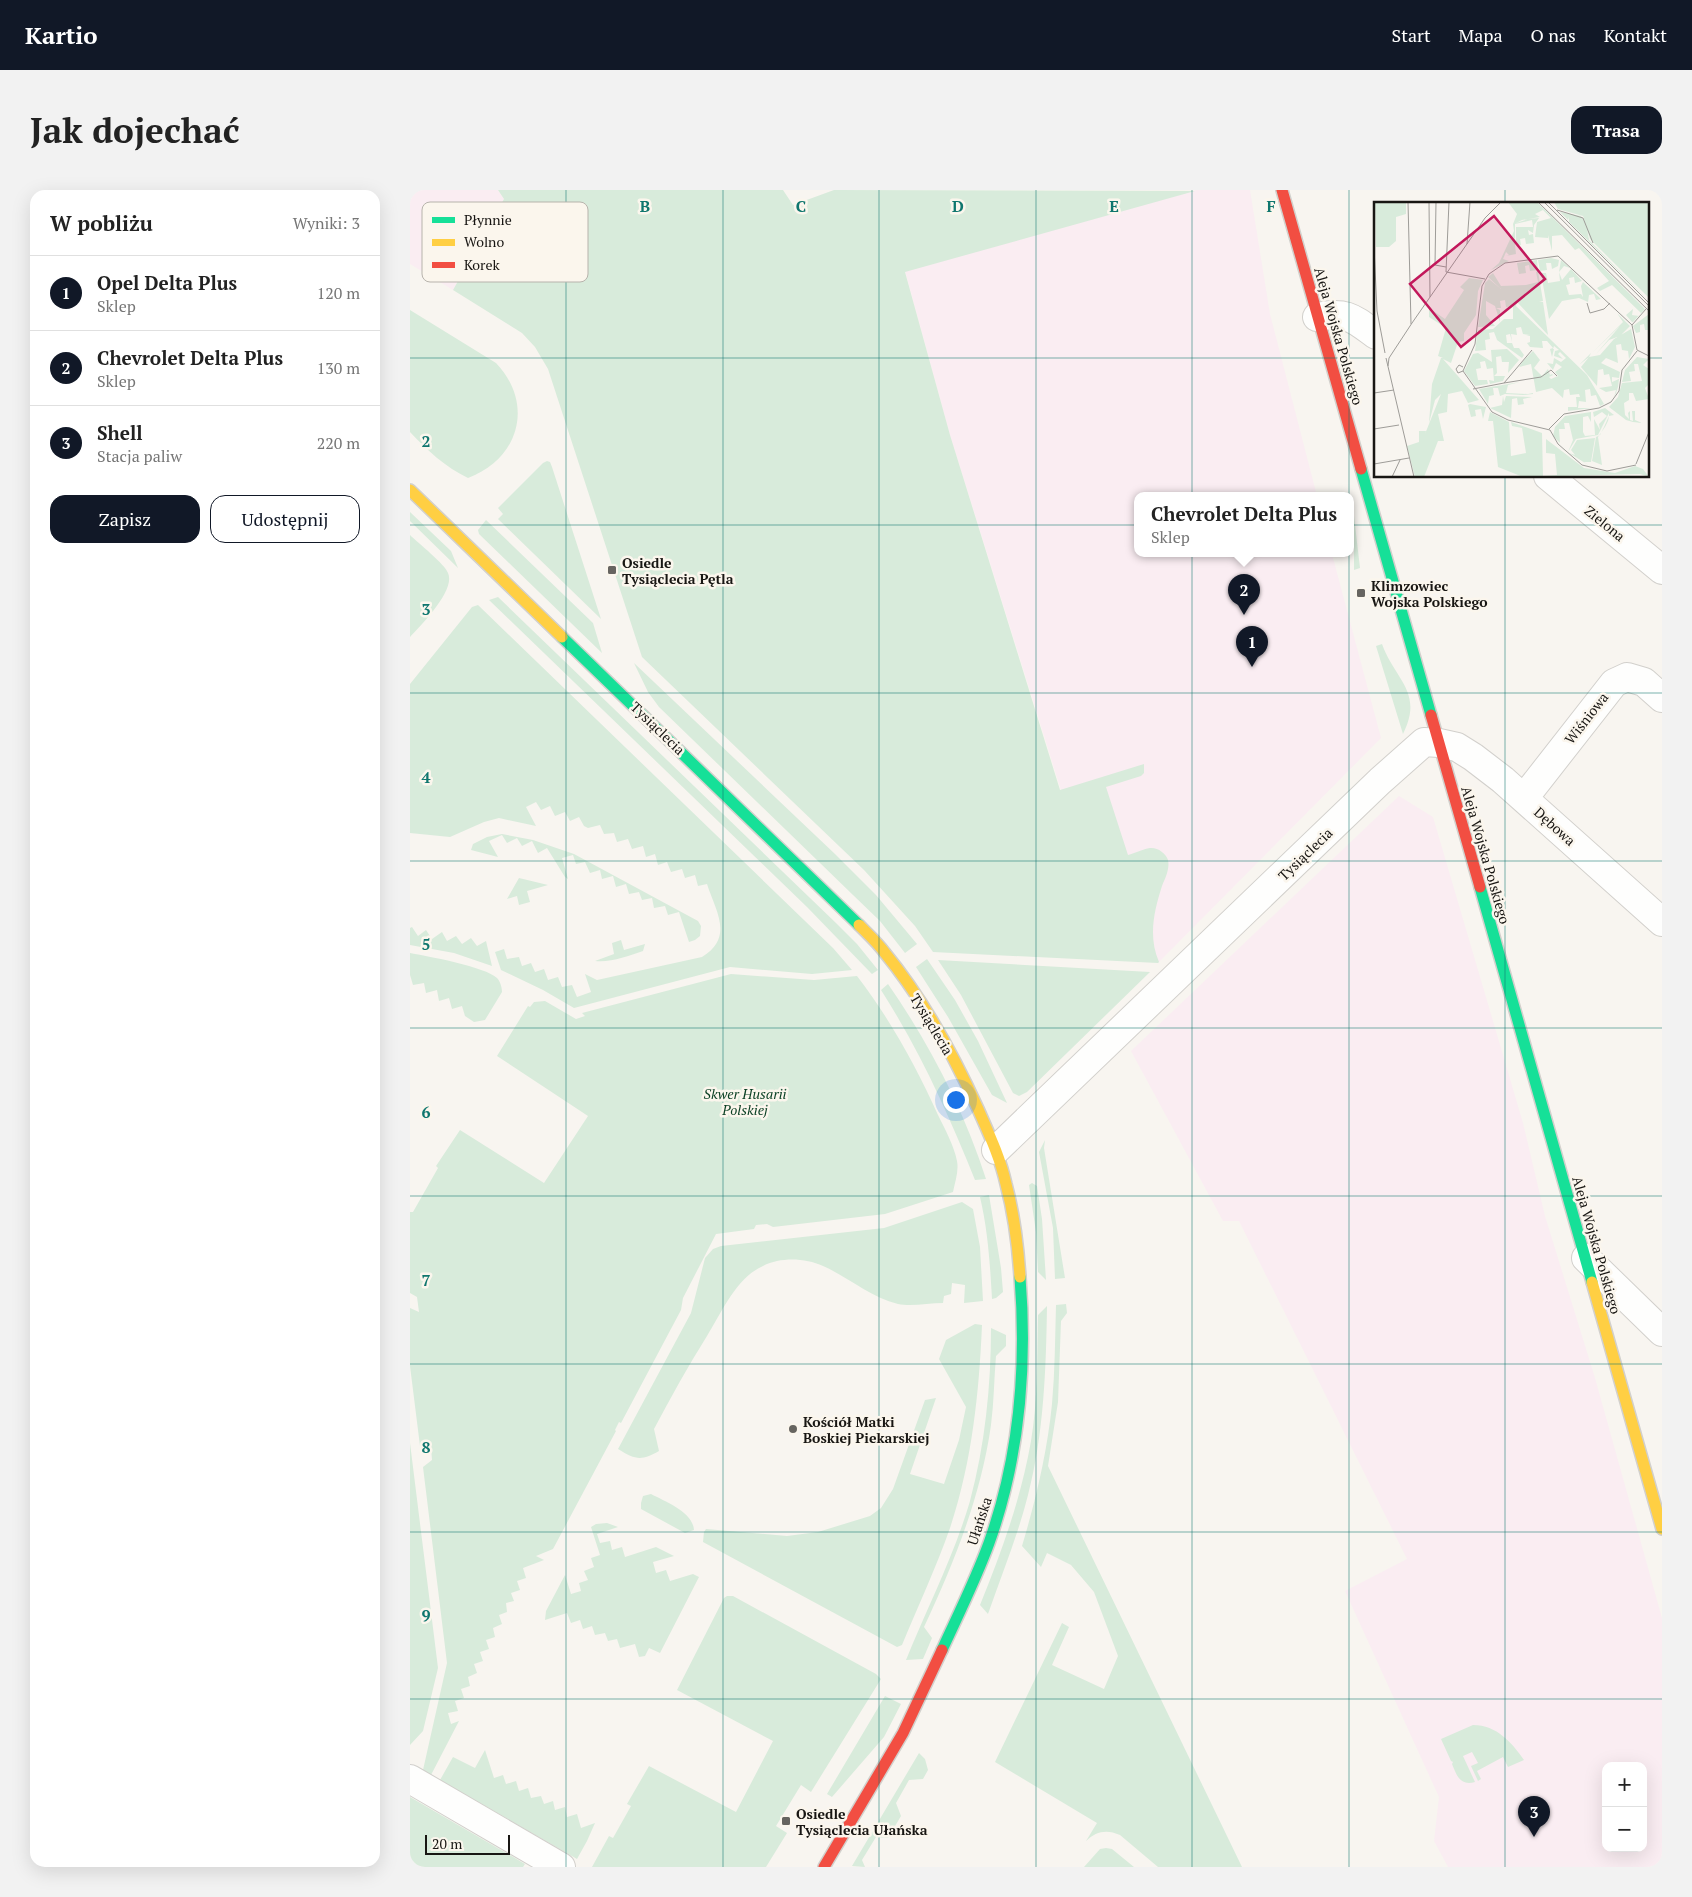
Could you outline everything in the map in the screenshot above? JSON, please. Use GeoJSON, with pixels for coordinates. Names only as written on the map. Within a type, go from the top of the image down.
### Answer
{"type":"FeatureCollection","features":[{"type":"Feature","properties":{"kind":"street","name":"Aleja Wojska Polskiego"},"geometry":{"type":"LineString","coordinates":[[1282,190],[1662,1529]]}},
{"type":"Feature","properties":{"kind":"street"},"geometry":{"type":"LineString","coordinates":[[1318,317],[1333,314],[1349,317],[1374,334]]}},
{"type":"Feature","properties":{"kind":"street","name":"Zielona"},"geometry":{"type":"LineString","coordinates":[[1550,478],[1662,570]]}},
{"type":"Feature","properties":{"kind":"street","name":"Tysiąclecia"},"geometry":{"type":"LineString","coordinates":[[410,490],[835,900],[886,952],[945,1045],[968,1088],[996,1150],[1414,749],[1424,742],[1439,743]]}},
{"type":"Feature","properties":{"kind":"street","name":"Wiśniowa"},"geometry":{"type":"LineString","coordinates":[[1524,798],[1614,683],[1627,677],[1644,682],[1662,698]]}},
{"type":"Feature","properties":{"kind":"street","name":"Dębowa"},"geometry":{"type":"LineString","coordinates":[[1439,743],[1465,751],[1503,780],[1662,922]]}},
{"type":"Feature","properties":{"kind":"street","name":"Ułańska"},"geometry":{"type":"LineString","coordinates":[[824,1867],[903,1733],[919,1701],[967,1597],[989,1543],[1005,1487],[1014,1444],[1020,1400],[1022,1302],[1017,1239],[1006,1183],[996,1150]]}},
{"type":"Feature","properties":{"kind":"street"},"geometry":{"type":"LineString","coordinates":[[1586,1258],[1662,1332]]}},
{"type":"Feature","properties":{"kind":"street"},"geometry":{"type":"LineString","coordinates":[[410,1780],[561,1867]]}},
{"type":"Feature","properties":{"kind":"shaded area"},"geometry":{"type":"Polygon","coordinates":[[[410,190],[498,190],[504,199],[502,202],[422,202],[422,271],[410,264],[410,190]]]}},
{"type":"Feature","properties":{"kind":"shaded area"},"geometry":{"type":"Polygon","coordinates":[[[1197,190],[1250,190],[1270,314],[1316,492],[1134,492],[1134,557],[1333,557],[1381,738],[1158,963],[1061,790],[950,435],[905,271],[1197,190]]]}},
{"type":"Feature","properties":{"kind":"shaded area"},"geometry":{"type":"Polygon","coordinates":[[[440,282],[457,282],[453,290],[440,282]]]}},
{"type":"Feature","properties":{"kind":"shaded area"},"geometry":{"type":"Polygon","coordinates":[[[1399,796],[1433,817],[1523,1123],[1545,1216],[1595,1378],[1662,1618],[1662,1867],[1448,1867],[1434,1841],[1439,1797],[1345,1591],[1407,1559],[1239,1221],[1223,1221],[1131,1051],[1399,796]]]}},
{"type":"Feature","properties":{"kind":"green space"},"geometry":{"type":"Polygon","coordinates":[[[498,190],[783,190],[793,205],[834,190],[1195,191],[905,272],[950,435],[1060,790],[1144,764],[1144,773],[1141,776],[1106,787],[1128,855],[1153,848],[1163,853],[1168,860],[1168,870],[1159,895],[1153,924],[1158,963],[933,952],[915,926],[864,870],[642,657],[548,369],[535,347],[522,333],[453,290],[457,282],[588,282],[588,202],[502,202],[504,199],[498,190]]]}},
{"type":"Feature","properties":{"kind":"green space"},"geometry":{"type":"Polygon","coordinates":[[[410,310],[496,363],[508,379],[515,396],[518,412],[516,429],[510,444],[499,458],[485,469],[468,478],[437,458],[410,432],[410,310]]]}},
{"type":"Feature","properties":{"kind":"green space"},"geometry":{"type":"Polygon","coordinates":[[[547,461],[550,462],[552,467],[601,619],[498,519],[503,514],[498,508],[547,461]]]}},
{"type":"Feature","properties":{"kind":"green space"},"geometry":{"type":"Polygon","coordinates":[[[410,512],[451,551],[458,568],[410,521],[410,512]]]}},
{"type":"Feature","properties":{"kind":"green space"},"geometry":{"type":"Polygon","coordinates":[[[1354,516],[1360,568],[1354,570],[1354,516]]]}},
{"type":"Feature","properties":{"kind":"green space"},"geometry":{"type":"Polygon","coordinates":[[[486,520],[593,623],[602,653],[479,534],[478,530],[486,520]]]}},
{"type":"Feature","properties":{"kind":"green space"},"geometry":{"type":"Polygon","coordinates":[[[410,535],[442,564],[448,573],[449,580],[447,588],[436,607],[410,637],[410,535]]]}},
{"type":"Feature","properties":{"kind":"green space"},"geometry":{"type":"Polygon","coordinates":[[[498,597],[836,923],[857,944],[878,970],[872,974],[807,907],[489,600],[498,597]]]}},
{"type":"Feature","properties":{"kind":"green space"},"geometry":{"type":"Polygon","coordinates":[[[478,605],[833,948],[852,970],[812,974],[730,967],[574,1008],[543,990],[501,970],[495,952],[504,949],[507,959],[519,957],[522,966],[531,963],[535,972],[544,969],[548,980],[558,977],[562,987],[572,985],[577,997],[591,992],[585,974],[597,980],[702,957],[718,941],[720,923],[707,884],[698,886],[695,875],[685,878],[682,869],[671,872],[667,862],[658,865],[655,854],[646,857],[643,846],[632,849],[628,839],[617,842],[614,833],[604,834],[600,825],[588,828],[584,826],[579,817],[570,821],[565,812],[555,816],[550,806],[541,810],[536,802],[526,807],[536,826],[499,818],[484,822],[450,837],[410,833],[410,684],[472,607],[478,605]]]}},
{"type":"Feature","properties":{"kind":"green space"},"geometry":{"type":"Polygon","coordinates":[[[1382,644],[1409,697],[1409,720],[1403,734],[1376,646],[1382,644]]]}},
{"type":"Feature","properties":{"kind":"green space"},"geometry":{"type":"Polygon","coordinates":[[[634,663],[835,854],[876,895],[917,944],[905,953],[880,921],[659,707],[648,692],[634,663]]]}},
{"type":"Feature","properties":{"kind":"green space"},"geometry":{"type":"Polygon","coordinates":[[[502,834],[533,840],[574,854],[698,921],[701,926],[700,936],[689,942],[679,912],[668,915],[665,906],[654,908],[652,898],[642,900],[639,892],[629,894],[626,884],[616,887],[613,876],[602,879],[600,870],[590,873],[585,862],[576,864],[573,855],[562,858],[568,879],[547,848],[538,853],[532,841],[522,846],[517,838],[507,843],[502,835],[489,841],[498,857],[471,850],[473,844],[487,837],[502,834]]]}},
{"type":"Feature","properties":{"kind":"green space"},"geometry":{"type":"Polygon","coordinates":[[[519,878],[548,885],[527,891],[530,902],[519,905],[517,896],[507,899],[519,878]]]}},
{"type":"Feature","properties":{"kind":"green space"},"geometry":{"type":"Polygon","coordinates":[[[412,927],[418,936],[426,930],[432,939],[442,932],[447,941],[456,936],[462,944],[471,938],[477,946],[486,941],[492,966],[454,953],[410,945],[410,928],[412,927]]]}},
{"type":"Feature","properties":{"kind":"green space"},"geometry":{"type":"Polygon","coordinates":[[[621,940],[624,950],[645,944],[643,951],[613,960],[595,961],[614,954],[612,943],[621,940]]]}},
{"type":"Feature","properties":{"kind":"green space"},"geometry":{"type":"Polygon","coordinates":[[[410,953],[469,966],[497,978],[501,984],[502,992],[485,1020],[474,1022],[465,1016],[462,1006],[452,1009],[449,998],[439,1001],[437,990],[426,993],[424,983],[413,985],[410,975],[410,953]]]}},
{"type":"Feature","properties":{"kind":"green space"},"geometry":{"type":"Polygon","coordinates":[[[927,959],[955,1000],[978,1041],[1007,1103],[992,1095],[948,1017],[916,967],[927,959]]]}},
{"type":"Feature","properties":{"kind":"green space"},"geometry":{"type":"Polygon","coordinates":[[[938,960],[1150,972],[1027,1092],[1019,1096],[1013,1093],[961,995],[938,960]]]}},
{"type":"Feature","properties":{"kind":"green space","name":"Skwer Husarii Polskiej"},"geometry":{"type":"Polygon","coordinates":[[[731,974],[814,980],[857,976],[902,1043],[949,1138],[956,1155],[957,1165],[953,1192],[885,1214],[773,1227],[767,1224],[756,1225],[754,1229],[716,1234],[683,1298],[681,1310],[621,1423],[619,1422],[553,1549],[536,1556],[544,1560],[523,1568],[526,1578],[517,1581],[520,1590],[511,1593],[514,1601],[506,1603],[507,1612],[499,1615],[502,1624],[493,1628],[495,1637],[486,1640],[489,1649],[480,1652],[483,1661],[474,1664],[477,1673],[468,1677],[470,1686],[461,1689],[464,1698],[455,1701],[458,1711],[448,1713],[451,1724],[459,1721],[431,1775],[423,1770],[447,1663],[423,1467],[432,1460],[431,1448],[420,1446],[410,1366],[410,1308],[419,1312],[417,1297],[410,1293],[410,1212],[413,1212],[438,1168],[436,1166],[460,1130],[544,1183],[588,1116],[497,1056],[528,1006],[530,1007],[534,1002],[545,1001],[576,1019],[585,1016],[582,1013],[731,974]]]}},
{"type":"Feature","properties":{"kind":"green space"},"geometry":{"type":"Polygon","coordinates":[[[888,984],[918,1030],[944,1078],[967,1128],[986,1179],[975,1180],[932,1083],[908,1036],[881,990],[888,984]]]}},
{"type":"Feature","properties":{"kind":"green space"},"geometry":{"type":"Polygon","coordinates":[[[1045,1140],[1044,1148],[1065,1278],[1055,1279],[1053,1228],[1039,1152],[1045,1140]]]}},
{"type":"Feature","properties":{"kind":"green space"},"geometry":{"type":"Polygon","coordinates":[[[1032,1183],[1037,1186],[1042,1219],[1046,1280],[1038,1272],[1036,1232],[1029,1185],[1032,1183]]]}},
{"type":"Feature","properties":{"kind":"green space"},"geometry":{"type":"Polygon","coordinates":[[[989,1195],[1003,1292],[992,1299],[987,1235],[980,1197],[989,1195]]]}},
{"type":"Feature","properties":{"kind":"green space"},"geometry":{"type":"Polygon","coordinates":[[[962,1202],[973,1209],[980,1247],[983,1301],[964,1303],[965,1285],[952,1283],[951,1294],[944,1296],[943,1303],[903,1305],[878,1297],[816,1263],[801,1260],[785,1260],[770,1263],[753,1271],[737,1287],[724,1306],[654,1429],[659,1451],[639,1458],[618,1449],[691,1313],[705,1258],[713,1249],[721,1246],[884,1228],[962,1202]]]}},
{"type":"Feature","properties":{"kind":"green space"},"geometry":{"type":"Polygon","coordinates":[[[1066,1304],[1067,1313],[1061,1321],[1058,1402],[1048,1466],[1242,1867],[1158,1867],[1120,1835],[1115,1833],[1102,1832],[1086,1841],[1097,1823],[995,1762],[1062,1623],[1069,1627],[1052,1665],[1104,1689],[1118,1656],[1094,1592],[1071,1565],[1047,1553],[1041,1567],[1022,1546],[1040,1476],[1050,1422],[1054,1379],[1056,1305],[1066,1304]]]}},
{"type":"Feature","properties":{"kind":"green space"},"geometry":{"type":"Polygon","coordinates":[[[1047,1306],[1043,1401],[1038,1448],[1020,1525],[988,1614],[980,1605],[1010,1524],[1027,1462],[1036,1394],[1038,1315],[1047,1306]]]}},
{"type":"Feature","properties":{"kind":"green space"},"geometry":{"type":"Polygon","coordinates":[[[975,1324],[982,1325],[979,1377],[973,1428],[964,1478],[945,1543],[902,1645],[897,1647],[703,1542],[706,1529],[787,1536],[818,1532],[870,1516],[881,1508],[893,1489],[925,1400],[936,1398],[910,1474],[944,1484],[959,1440],[966,1407],[939,1359],[946,1340],[975,1324]]]}},
{"type":"Feature","properties":{"kind":"green space"},"geometry":{"type":"Polygon","coordinates":[[[991,1328],[1006,1335],[1006,1346],[996,1356],[991,1425],[981,1478],[956,1554],[924,1627],[932,1638],[923,1659],[906,1660],[948,1562],[970,1501],[980,1458],[986,1415],[990,1372],[991,1328]]]}},
{"type":"Feature","properties":{"kind":"green space"},"geometry":{"type":"Polygon","coordinates":[[[410,1443],[438,1668],[423,1731],[410,1745],[410,1443]]]}},
{"type":"Feature","properties":{"kind":"green space"},"geometry":{"type":"Polygon","coordinates":[[[651,1494],[684,1513],[689,1518],[694,1530],[685,1533],[641,1509],[643,1496],[651,1494]]]}},
{"type":"Feature","properties":{"kind":"green space"},"geometry":{"type":"Polygon","coordinates":[[[607,1523],[618,1527],[597,1534],[600,1543],[610,1541],[612,1550],[622,1547],[625,1557],[656,1547],[674,1556],[653,1562],[656,1573],[666,1570],[670,1581],[693,1574],[699,1577],[660,1653],[649,1648],[645,1656],[639,1657],[635,1644],[620,1648],[617,1639],[608,1641],[605,1633],[595,1635],[592,1626],[583,1629],[580,1620],[571,1623],[567,1613],[545,1620],[546,1611],[565,1575],[571,1594],[581,1591],[579,1583],[588,1580],[584,1571],[594,1567],[591,1558],[600,1555],[591,1527],[596,1524],[607,1523]]]}},
{"type":"Feature","properties":{"kind":"green space"},"geometry":{"type":"Polygon","coordinates":[[[733,1596],[876,1674],[881,1679],[811,1792],[801,1785],[776,1826],[787,1833],[766,1867],[592,1867],[609,1836],[613,1838],[631,1806],[627,1804],[649,1766],[736,1812],[773,1741],[677,1690],[724,1598],[733,1596]]]}},
{"type":"Feature","properties":{"kind":"green space"},"geometry":{"type":"Polygon","coordinates":[[[885,1696],[901,1704],[884,1737],[832,1797],[827,1794],[885,1696]]]}},
{"type":"Feature","properties":{"kind":"green space"},"geometry":{"type":"Polygon","coordinates":[[[1473,1725],[1489,1728],[1503,1736],[1524,1760],[1508,1767],[1503,1757],[1477,1771],[1481,1779],[1478,1781],[1471,1766],[1478,1763],[1472,1752],[1463,1756],[1475,1782],[1466,1783],[1462,1781],[1441,1739],[1473,1725]]]}},
{"type":"Feature","properties":{"kind":"green space"},"geometry":{"type":"Polygon","coordinates":[[[485,1750],[494,1778],[503,1775],[506,1784],[516,1781],[519,1791],[528,1788],[531,1798],[541,1796],[544,1804],[553,1801],[555,1810],[565,1807],[567,1817],[577,1814],[581,1828],[595,1823],[577,1859],[440,1780],[453,1757],[475,1768],[485,1750]]]}},
{"type":"Feature","properties":{"kind":"green space"},"geometry":{"type":"Polygon","coordinates":[[[919,1753],[925,1759],[928,1770],[923,1779],[909,1780],[896,1803],[901,1816],[888,1838],[876,1837],[862,1860],[865,1867],[852,1866],[919,1753]]]}},
{"type":"Feature","properties":{"kind":"green space"},"geometry":{"type":"Polygon","coordinates":[[[410,1797],[525,1864],[523,1867],[410,1867],[410,1797]]]}},
{"type":"Feature","properties":{"kind":"green space"},"geometry":{"type":"Polygon","coordinates":[[[1100,1849],[1112,1849],[1134,1867],[1084,1867],[1100,1849]]]}},
{"type":"Feature","properties":{"kind":"traffic: fast"},"geometry":{"type":"LineString","coordinates":[[1361,469],[1431,715]]}},
{"type":"Feature","properties":{"kind":"traffic: fast"},"geometry":{"type":"LineString","coordinates":[[562,637],[859,925]]}},
{"type":"Feature","properties":{"kind":"traffic: fast"},"geometry":{"type":"LineString","coordinates":[[1480,887],[1592,1282]]}},
{"type":"Feature","properties":{"kind":"traffic: fast"},"geometry":{"type":"LineString","coordinates":[[942,1650],[967,1597],[989,1543],[1007,1479],[1014,1445],[1021,1378],[1022,1311],[1020,1277]]}},
{"type":"Feature","properties":{"kind":"traffic: slow"},"geometry":{"type":"LineString","coordinates":[[410,490],[562,637]]}},
{"type":"Feature","properties":{"kind":"traffic: slow"},"geometry":{"type":"LineString","coordinates":[[859,925],[882,949],[912,989],[948,1048],[978,1109],[1004,1174],[1017,1242],[1020,1277]]}},
{"type":"Feature","properties":{"kind":"traffic: slow"},"geometry":{"type":"LineString","coordinates":[[1592,1282],[1662,1529]]}},
{"type":"Feature","properties":{"kind":"traffic: jam"},"geometry":{"type":"LineString","coordinates":[[1282,190],[1361,469]]}},
{"type":"Feature","properties":{"kind":"traffic: jam"},"geometry":{"type":"LineString","coordinates":[[1431,715],[1480,887]]}},
{"type":"Feature","properties":{"kind":"traffic: jam"},"geometry":{"type":"LineString","coordinates":[[824,1867],[903,1733],[942,1650]]}},
{"type":"Feature","properties":{"kind":"place","name":"Osiedle Tysiąclecia Pętla"},"geometry":{"type":"Point","coordinates":[612,570]}},
{"type":"Feature","properties":{"kind":"place","name":"Klimzowiec Wojska Polskiego"},"geometry":{"type":"Point","coordinates":[1361,593]}},
{"type":"Feature","properties":{"kind":"place","name":"Chevrolet Delta Plus"},"geometry":{"type":"Point","coordinates":[1244,615]}},
{"type":"Feature","properties":{"kind":"place","name":"Opel Delta Plus"},"geometry":{"type":"Point","coordinates":[1252,667]}},
{"type":"Feature","properties":{"kind":"place","name":"Kościół Matki Boskiej Piekarskiej"},"geometry":{"type":"Point","coordinates":[793,1429]}},
{"type":"Feature","properties":{"kind":"place","name":"Osiedle Tysiąclecia Ułańska"},"geometry":{"type":"Point","coordinates":[786,1821]}},
{"type":"Feature","properties":{"kind":"place","name":"Shell"},"geometry":{"type":"Point","coordinates":[1534,1837]}}]}
